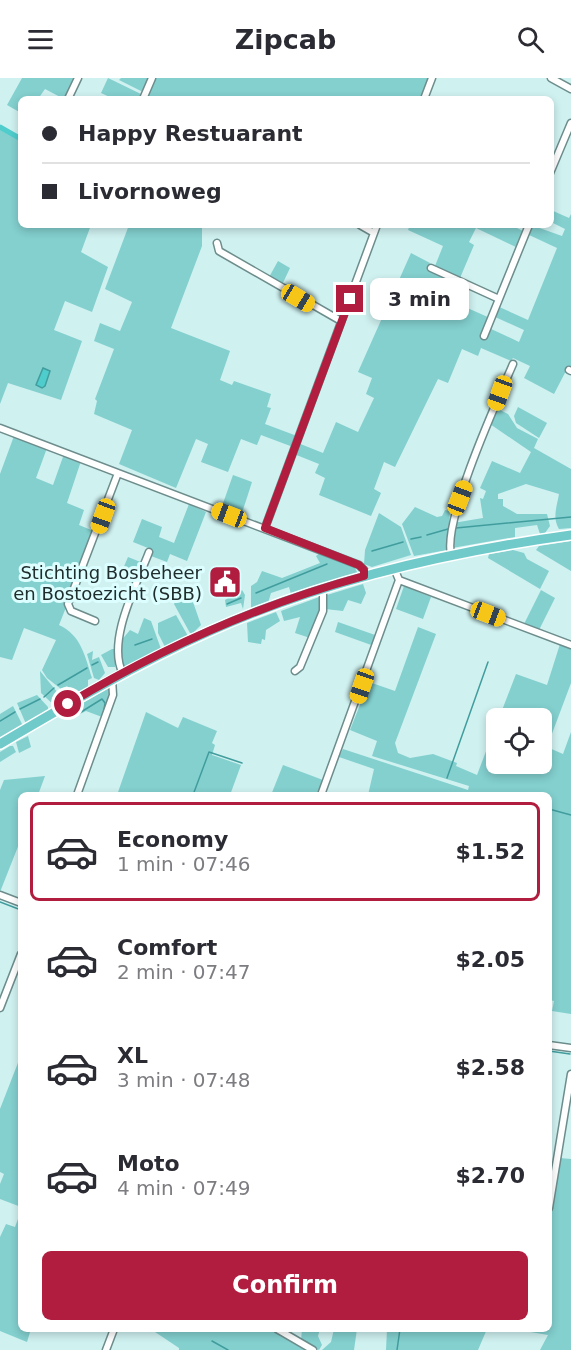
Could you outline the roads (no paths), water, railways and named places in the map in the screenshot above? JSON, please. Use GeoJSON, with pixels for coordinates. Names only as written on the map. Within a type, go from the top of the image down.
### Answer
{"type":"FeatureCollection","features":[{"type":"Feature","properties":{"kind":"main road"},"geometry":{"type":"LineString","coordinates":[[0,744],[112,679],[210,631],[364,576],[394,568],[451,554],[571,535]]}},
{"type":"Feature","properties":{"kind":"street"},"geometry":{"type":"LineString","coordinates":[[69,96],[78,78]]}},
{"type":"Feature","properties":{"kind":"street"},"geometry":{"type":"LineString","coordinates":[[144,96],[152,78]]}},
{"type":"Feature","properties":{"kind":"street"},"geometry":{"type":"LineString","coordinates":[[425,96],[432,78]]}},
{"type":"Feature","properties":{"kind":"street"},"geometry":{"type":"LineString","coordinates":[[551,78],[571,89]]}},
{"type":"Feature","properties":{"kind":"street"},"geometry":{"type":"LineString","coordinates":[[554,163],[571,123]]}},
{"type":"Feature","properties":{"kind":"street"},"geometry":{"type":"LineString","coordinates":[[365,228],[374,233]]}},
{"type":"Feature","properties":{"kind":"street"},"geometry":{"type":"LineString","coordinates":[[265,528],[376,228]]}},
{"type":"Feature","properties":{"kind":"street"},"geometry":{"type":"LineString","coordinates":[[484,336],[528,228]]}},
{"type":"Feature","properties":{"kind":"street"},"geometry":{"type":"LineString","coordinates":[[217,243],[219,251],[341,321]]}},
{"type":"Feature","properties":{"kind":"street"},"geometry":{"type":"LineString","coordinates":[[431,268],[499,299]]}},
{"type":"Feature","properties":{"kind":"street"},"geometry":{"type":"LineString","coordinates":[[451,554],[449,539],[454,511],[513,364]]}},
{"type":"Feature","properties":{"kind":"street"},"geometry":{"type":"LineString","coordinates":[[0,428],[359,565],[364,570],[364,576]]}},
{"type":"Feature","properties":{"kind":"street"},"geometry":{"type":"LineString","coordinates":[[95,621],[71,611],[68,604],[118,473]]}},
{"type":"Feature","properties":{"kind":"street"},"geometry":{"type":"LineString","coordinates":[[123,674],[118,665],[119,635],[149,552]]}},
{"type":"Feature","properties":{"kind":"street"},"geometry":{"type":"LineString","coordinates":[[322,792],[399,580],[394,568]]}},
{"type":"Feature","properties":{"kind":"street"},"geometry":{"type":"LineString","coordinates":[[399,580],[571,645]]}},
{"type":"Feature","properties":{"kind":"street"},"geometry":{"type":"LineString","coordinates":[[295,671],[299,669],[323,611],[323,594]]}},
{"type":"Feature","properties":{"kind":"street"},"geometry":{"type":"LineString","coordinates":[[78,792],[113,695],[112,679]]}},
{"type":"Feature","properties":{"kind":"street"},"geometry":{"type":"LineString","coordinates":[[0,895],[18,902]]}},
{"type":"Feature","properties":{"kind":"street"},"geometry":{"type":"LineString","coordinates":[[0,1008],[18,962]]}},
{"type":"Feature","properties":{"kind":"street"},"geometry":{"type":"LineString","coordinates":[[552,1045],[571,1048]]}},
{"type":"Feature","properties":{"kind":"street"},"geometry":{"type":"LineString","coordinates":[[552,1190],[571,1074]]}},
{"type":"Feature","properties":{"kind":"street"},"geometry":{"type":"LineString","coordinates":[[106,1350],[113,1332]]}},
{"type":"Feature","properties":{"kind":"street"},"geometry":{"type":"LineString","coordinates":[[282,1332],[313,1350]]}},
{"type":"Feature","properties":{"kind":"waterway"},"geometry":{"type":"LineString","coordinates":[[0,127],[18,137]]}},
{"type":"Feature","properties":{"kind":"waterway"},"geometry":{"type":"LineString","coordinates":[[456,528],[571,517]]}},
{"type":"Feature","properties":{"kind":"waterway"},"geometry":{"type":"LineString","coordinates":[[427,535],[448,529]]}},
{"type":"Feature","properties":{"kind":"waterway"},"geometry":{"type":"LineString","coordinates":[[411,539],[421,537]]}},
{"type":"Feature","properties":{"kind":"waterway"},"geometry":{"type":"LineString","coordinates":[[372,551],[403,542]]}},
{"type":"Feature","properties":{"kind":"waterway"},"geometry":{"type":"LineString","coordinates":[[256,593],[327,564]]}},
{"type":"Feature","properties":{"kind":"waterway"},"geometry":{"type":"LineString","coordinates":[[227,604],[241,598]]}},
{"type":"Feature","properties":{"kind":"waterway"},"geometry":{"type":"LineString","coordinates":[[135,645],[152,639]]}},
{"type":"Feature","properties":{"kind":"waterway"},"geometry":{"type":"LineString","coordinates":[[92,665],[98,662]]}},
{"type":"Feature","properties":{"kind":"waterway"},"geometry":{"type":"LineString","coordinates":[[447,778],[488,662]]}},
{"type":"Feature","properties":{"kind":"waterway"},"geometry":{"type":"LineString","coordinates":[[58,685],[87,668]]}},
{"type":"Feature","properties":{"kind":"waterway"},"geometry":{"type":"LineString","coordinates":[[44,697],[54,688]]}},
{"type":"Feature","properties":{"kind":"waterway"},"geometry":{"type":"LineString","coordinates":[[20,709],[40,699]]}},
{"type":"Feature","properties":{"kind":"waterway"},"geometry":{"type":"LineString","coordinates":[[73,717],[102,699],[105,703],[104,710]]}},
{"type":"Feature","properties":{"kind":"waterway"},"geometry":{"type":"LineString","coordinates":[[0,721],[15,712]]}},
{"type":"Feature","properties":{"kind":"waterway"},"geometry":{"type":"LineString","coordinates":[[194,792],[209,752],[242,763]]}},
{"type":"Feature","properties":{"kind":"waterway"},"geometry":{"type":"LineString","coordinates":[[552,810],[571,815]]}},
{"type":"Feature","properties":{"kind":"waterway"},"geometry":{"type":"LineString","coordinates":[[0,902],[18,909]]}},
{"type":"Feature","properties":{"kind":"waterway"},"geometry":{"type":"LineString","coordinates":[[552,1051],[570,1054]]}},
{"type":"Feature","properties":{"kind":"waterway"},"geometry":{"type":"LineString","coordinates":[[397,1350],[400,1332]]}},
{"type":"Feature","properties":{"kind":"waterway"},"geometry":{"type":"LineString","coordinates":[[212,1341],[228,1350]]}},
{"type":"Feature","properties":{"kind":"place","name":"Stichting Bosbeheer en Bostoezicht (SBB)"},"geometry":{"type":"Point","coordinates":[225,582]}}]}
